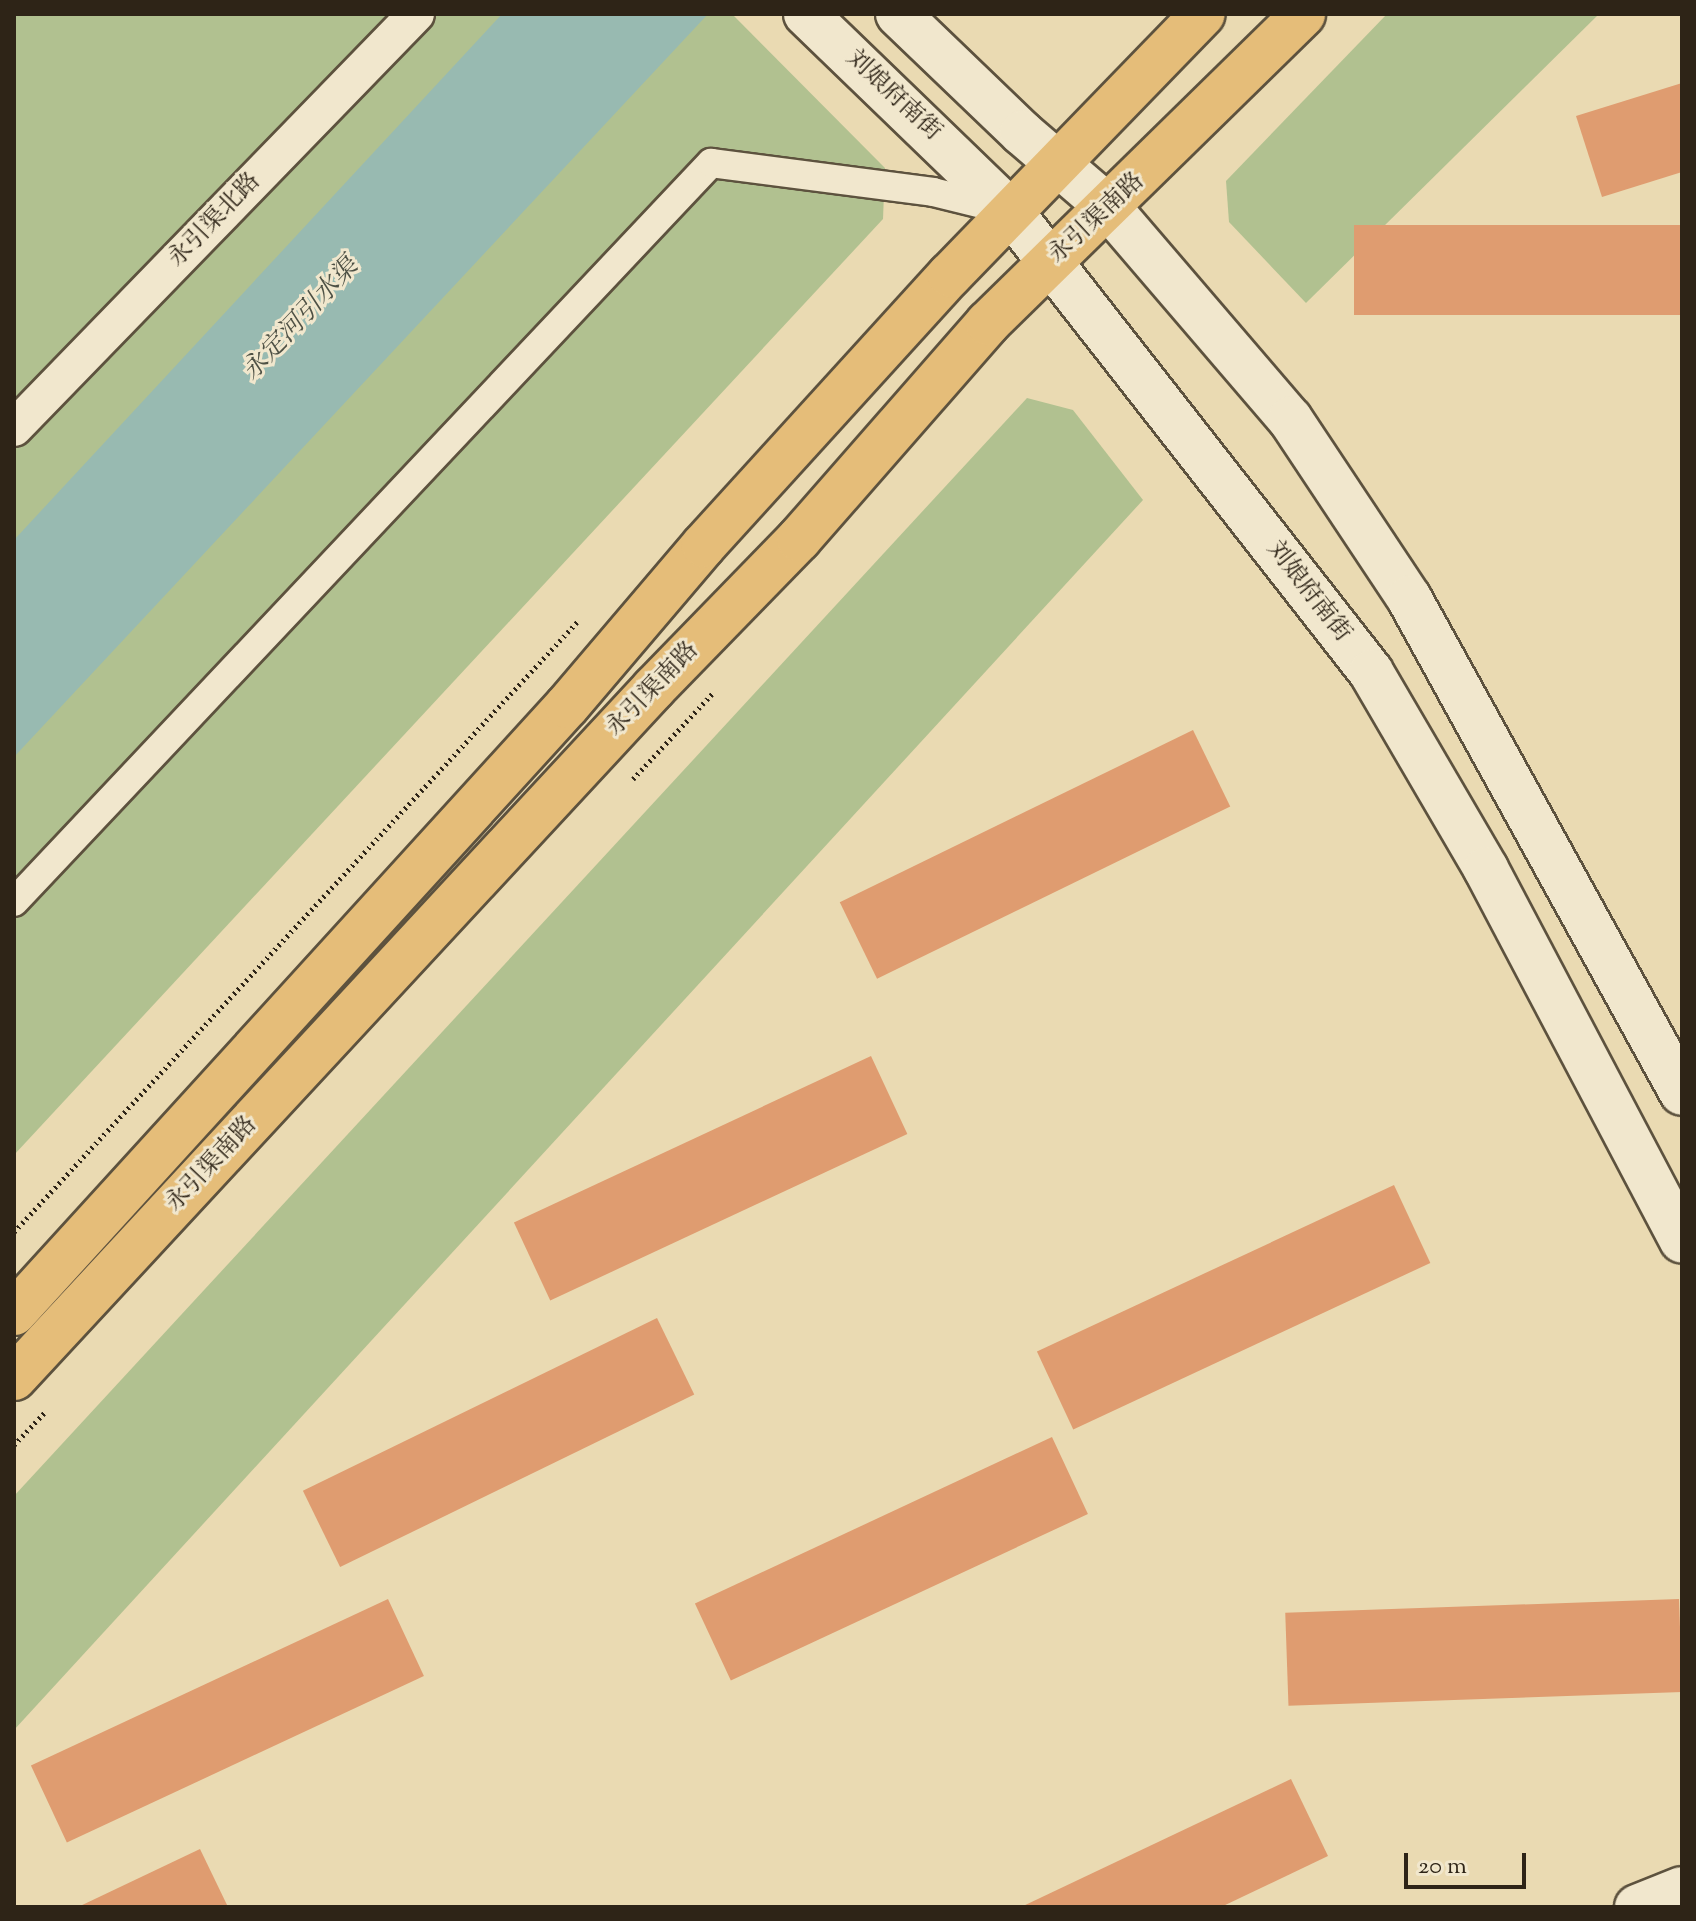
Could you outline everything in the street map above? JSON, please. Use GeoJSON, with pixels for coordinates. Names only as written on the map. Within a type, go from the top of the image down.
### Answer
{"type":"FeatureCollection","features":[{"type":"Feature","properties":{"kind":"main road"},"geometry":{"type":"LineString","coordinates":[[898,14],[1057,165],[1108,207],[1290,419],[1401,585],[1682,1093]]}},
{"type":"Feature","properties":{"kind":"main road","name":"永引渠南路"},"geometry":{"type":"LineString","coordinates":[[14,1313],[567,706],[704,545],[1011,212],[1203,14]]}},
{"type":"Feature","properties":{"kind":"main road","name":"永引渠南路"},"geometry":{"type":"LineString","coordinates":[[14,1378],[654,688],[799,539],[970,342],[1303,14]]}},
{"type":"Feature","properties":{"kind":"main road","name":"刘娘府南街"},"geometry":{"type":"LineString","coordinates":[[813,20],[1011,212],[1052,260],[1371,672],[1486,869],[1682,1240]]}},
{"type":"Feature","properties":{"kind":"main road"},"geometry":{"type":"LineString","coordinates":[[1637,1907],[1682,1889]]}},
{"type":"Feature","properties":{"kind":"street","name":"永引渠北路"},"geometry":{"type":"LineString","coordinates":[[14,428],[416,14]]}},
{"type":"Feature","properties":{"kind":"street"},"geometry":{"type":"LineString","coordinates":[[14,902],[711,163],[933,192],[1011,212]]}},
{"type":"Feature","properties":{"kind":"path"},"geometry":{"type":"LineString","coordinates":[[14,1232],[582,618]]}},
{"type":"Feature","properties":{"kind":"green space"},"geometry":{"type":"Polygon","coordinates":[[[14,14],[732,14],[885,168],[883,219],[14,1155],[14,14]]]}},
{"type":"Feature","properties":{"kind":"green space"},"geometry":{"type":"Polygon","coordinates":[[[1387,14],[1599,14],[1306,303],[1229,222],[1226,181],[1387,14]]]}},
{"type":"Feature","properties":{"kind":"green space"},"geometry":{"type":"Polygon","coordinates":[[[1027,398],[1073,410],[1143,500],[14,1730],[14,1496],[1027,398]]]}},
{"type":"Feature","properties":{"kind":"water","name":"永定河引水渠"},"geometry":{"type":"Polygon","coordinates":[[[502,14],[708,14],[14,757],[14,540],[502,14]]]}},
{"type":"Feature","properties":{"kind":"building"},"geometry":{"type":"Polygon","coordinates":[[[1682,83],[1682,172],[1602,197],[1576,116],[1682,83]]]}},
{"type":"Feature","properties":{"kind":"building"},"geometry":{"type":"Polygon","coordinates":[[[1354,225],[1682,225],[1682,315],[1354,315],[1354,225]]]}},
{"type":"Feature","properties":{"kind":"building"},"geometry":{"type":"Polygon","coordinates":[[[1193,730],[1230,806],[877,979],[840,902],[1193,730]]]}},
{"type":"Feature","properties":{"kind":"building"},"geometry":{"type":"Polygon","coordinates":[[[871,1056],[907,1134],[550,1300],[514,1223],[871,1056]]]}},
{"type":"Feature","properties":{"kind":"building"},"geometry":{"type":"Polygon","coordinates":[[[1394,1185],[1430,1263],[1073,1429],[1037,1352],[1394,1185]]]}},
{"type":"Feature","properties":{"kind":"building"},"geometry":{"type":"Polygon","coordinates":[[[657,1318],[694,1394],[340,1567],[303,1491],[657,1318]]]}},
{"type":"Feature","properties":{"kind":"building"},"geometry":{"type":"Polygon","coordinates":[[[1052,1437],[1088,1514],[731,1681],[695,1604],[1052,1437]]]}},
{"type":"Feature","properties":{"kind":"building"},"geometry":{"type":"Polygon","coordinates":[[[388,1599],[424,1676],[67,1843],[31,1766],[388,1599]]]}},
{"type":"Feature","properties":{"kind":"building"},"geometry":{"type":"Polygon","coordinates":[[[1679,1599],[1682,1692],[1288,1706],[1285,1613],[1679,1599]]]}},
{"type":"Feature","properties":{"kind":"building"},"geometry":{"type":"Polygon","coordinates":[[[1291,1779],[1328,1856],[1221,1907],[1021,1907],[1291,1779]]]}},
{"type":"Feature","properties":{"kind":"building"},"geometry":{"type":"Polygon","coordinates":[[[200,1849],[228,1907],[78,1907],[200,1849]]]}}]}
